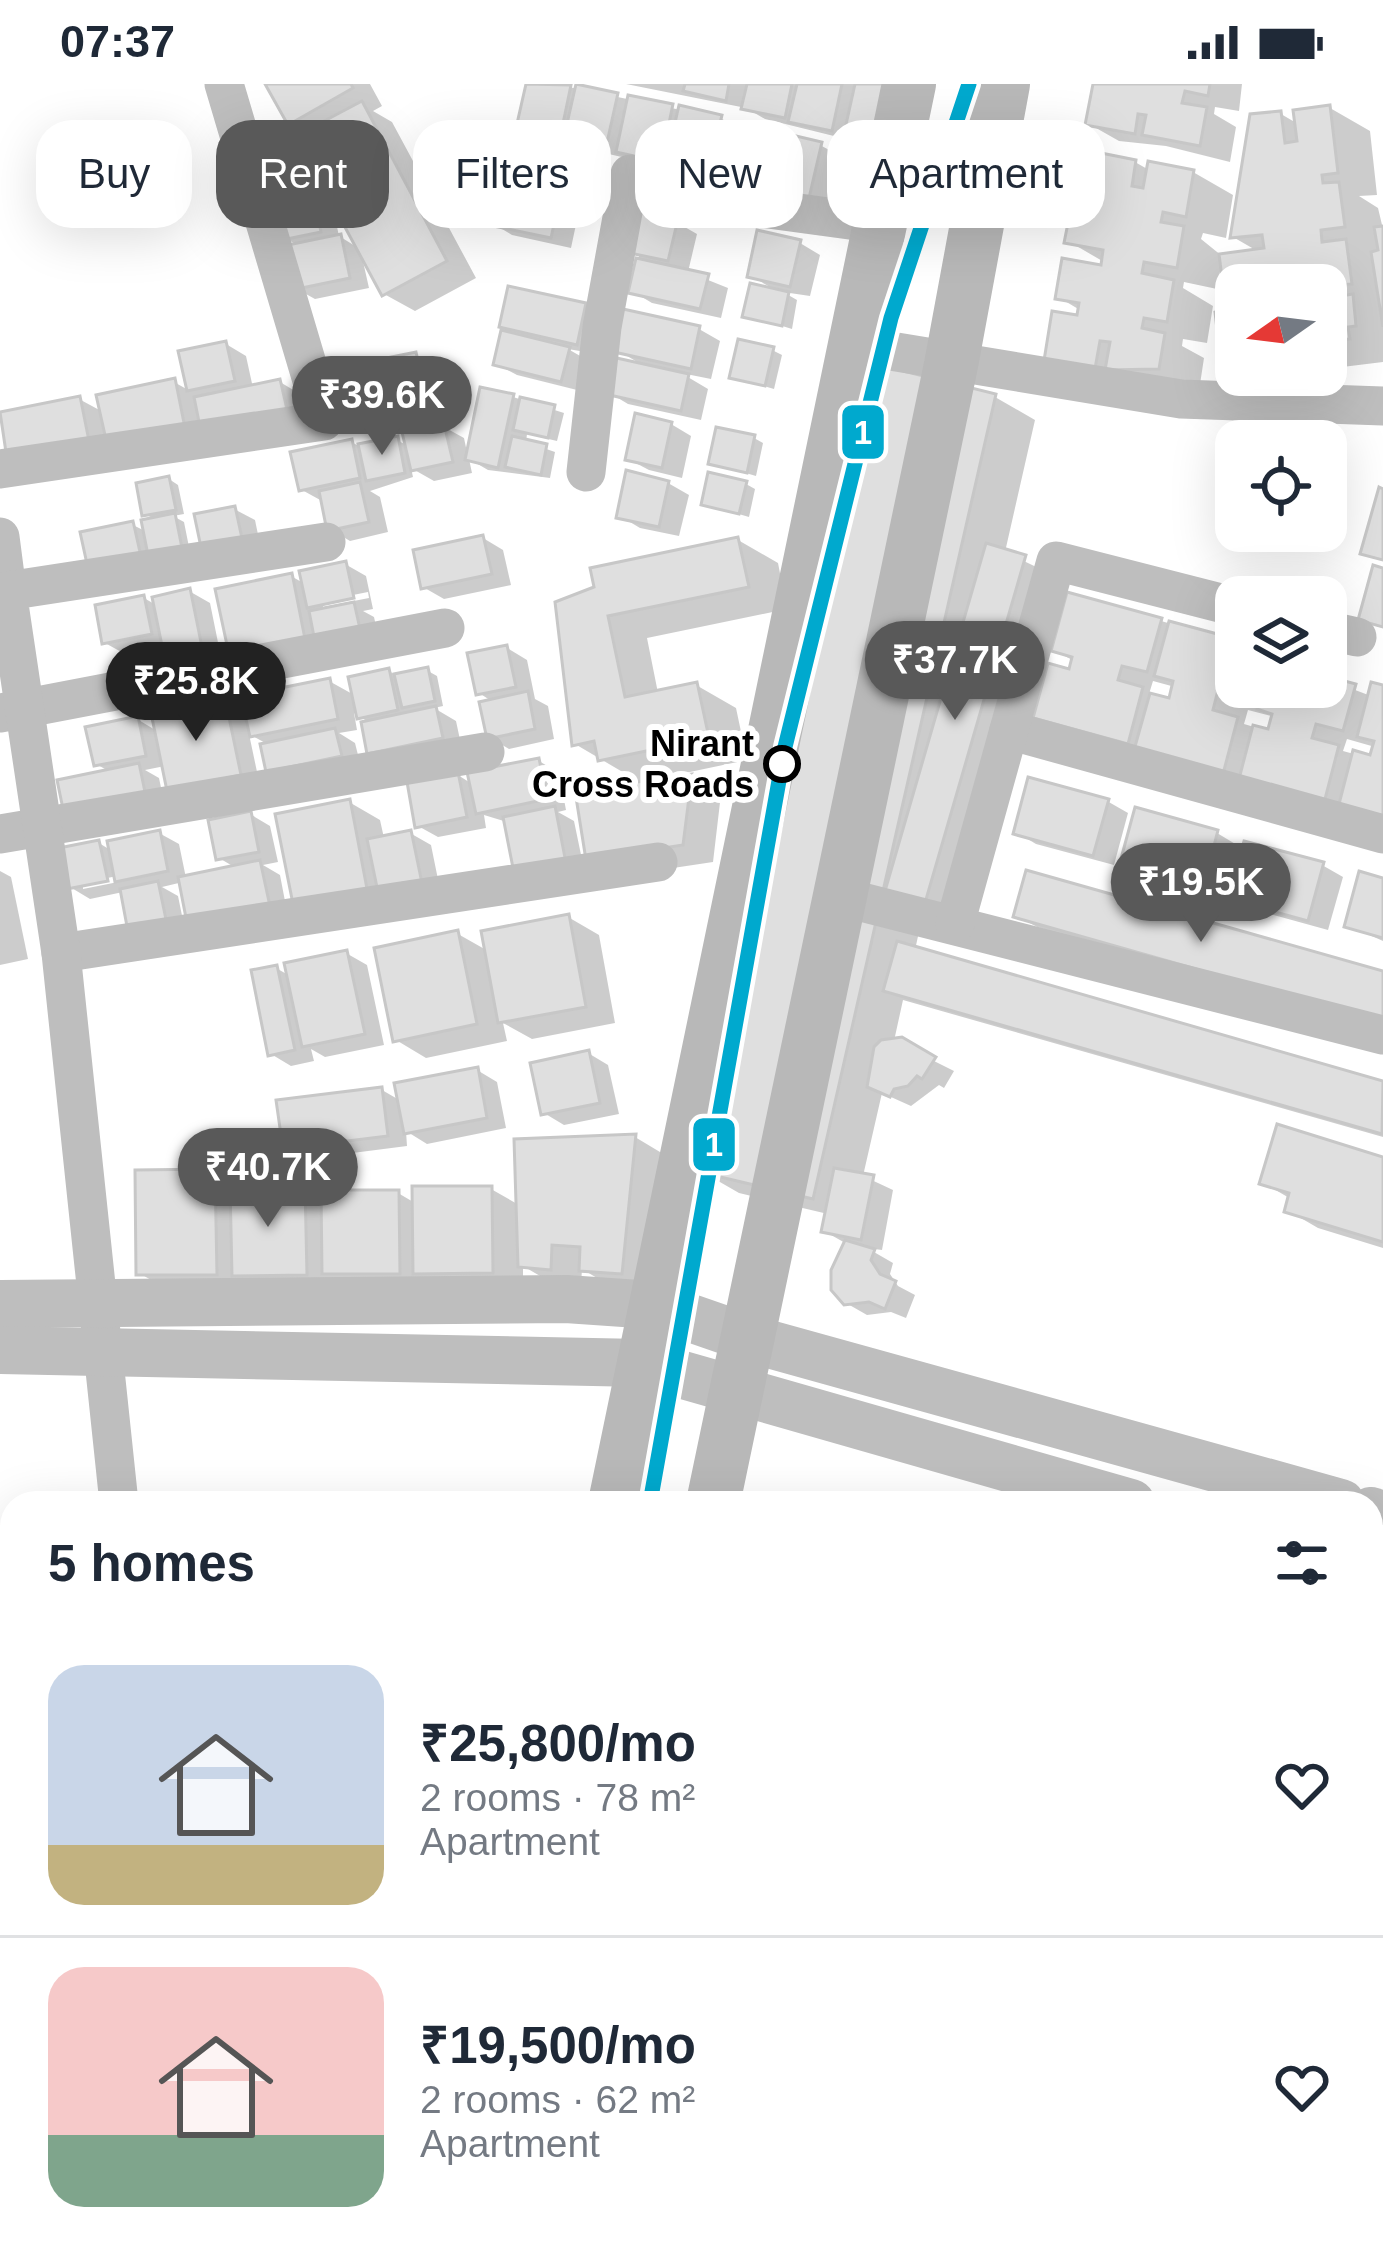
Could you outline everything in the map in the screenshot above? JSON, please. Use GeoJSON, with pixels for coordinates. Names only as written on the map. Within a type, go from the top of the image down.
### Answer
{"type":"FeatureCollection","features":[{"type":"Feature","properties":{"kind":"main road"},"geometry":{"type":"LineString","coordinates":[[901,120],[909,84]]}},
{"type":"Feature","properties":{"kind":"main road"},"geometry":{"type":"LineString","coordinates":[[716,1491],[740,1394],[838,896],[951,364],[1003,84]]}},
{"type":"Feature","properties":{"kind":"main road"},"geometry":{"type":"LineString","coordinates":[[618,1491],[878,228]]}},
{"type":"Feature","properties":{"kind":"street"},"geometry":{"type":"LineString","coordinates":[[0,469],[324,421],[224,84]]}},
{"type":"Feature","properties":{"kind":"street"},"geometry":{"type":"LineString","coordinates":[[586,472],[602,327],[630,174],[733,204],[827,217]]}},
{"type":"Feature","properties":{"kind":"street"},"geometry":{"type":"LineString","coordinates":[[854,345],[1181,399],[1383,406]]}},
{"type":"Feature","properties":{"kind":"street"},"geometry":{"type":"LineString","coordinates":[[0,537],[19,830],[61,953],[118,1491]]}},
{"type":"Feature","properties":{"kind":"street"},"geometry":{"type":"LineString","coordinates":[[3,592],[326,542]]}},
{"type":"Feature","properties":{"kind":"street"},"geometry":{"type":"LineString","coordinates":[[956,924],[1056,561],[1215,602]]}},
{"type":"Feature","properties":{"kind":"street"},"geometry":{"type":"LineString","coordinates":[[14,710],[445,628]]}},
{"type":"Feature","properties":{"kind":"street"},"geometry":{"type":"LineString","coordinates":[[1009,730],[1383,834]]}},
{"type":"Feature","properties":{"kind":"street"},"geometry":{"type":"LineString","coordinates":[[19,830],[484,752]]}},
{"type":"Feature","properties":{"kind":"street"},"geometry":{"type":"LineString","coordinates":[[61,953],[658,862]]}},
{"type":"Feature","properties":{"kind":"street"},"geometry":{"type":"LineString","coordinates":[[838,896],[1383,1035]]}},
{"type":"Feature","properties":{"kind":"street"},"geometry":{"type":"LineString","coordinates":[[0,1350],[103,1326],[566,1299],[653,1305],[751,1339],[1298,1491]]}},
{"type":"Feature","properties":{"kind":"street"},"geometry":{"type":"LineString","coordinates":[[0,1304],[103,1326],[641,1363],[1088,1491]]}},
{"type":"Feature","properties":{"kind":"building"},"geometry":{"type":"Polygon","coordinates":[[[265,84],[351,84],[353,88],[297,120],[285,120],[265,84]]]}},
{"type":"Feature","properties":{"kind":"building"},"geometry":{"type":"Polygon","coordinates":[[[526,84],[571,85],[564,120],[518,120],[526,84]]]}},
{"type":"Feature","properties":{"kind":"building"},"geometry":{"type":"Polygon","coordinates":[[[576,84],[618,93],[611,124],[611,120],[568,120],[576,84]]]}},
{"type":"Feature","properties":{"kind":"building"},"geometry":{"type":"Polygon","coordinates":[[[685,84],[729,84],[726,101],[683,91],[685,84]]]}},
{"type":"Feature","properties":{"kind":"building"},"geometry":{"type":"Polygon","coordinates":[[[747,84],[792,84],[785,118],[741,109],[747,84]]]}},
{"type":"Feature","properties":{"kind":"building"},"geometry":{"type":"Polygon","coordinates":[[[797,84],[842,84],[834,120],[827,120],[827,130],[803,125],[803,120],[788,120],[797,84]]]}},
{"type":"Feature","properties":{"kind":"building"},"geometry":{"type":"Polygon","coordinates":[[[855,84],[899,84],[891,120],[847,120],[855,84]]]}},
{"type":"Feature","properties":{"kind":"building"},"geometry":{"type":"Polygon","coordinates":[[[1093,84],[1210,84],[1208,96],[1185,91],[1182,103],[1207,107],[1200,146],[1142,135],[1146,115],[1138,114],[1135,134],[1105,129],[1105,120],[1086,120],[1093,84]]]}},
{"type":"Feature","properties":{"kind":"building"},"geometry":{"type":"Polygon","coordinates":[[[628,95],[673,104],[670,120],[635,120],[635,156],[616,152],[628,95]]]}},
{"type":"Feature","properties":{"kind":"building"},"geometry":{"type":"Polygon","coordinates":[[[362,101],[372,120],[326,120],[362,101]]]}},
{"type":"Feature","properties":{"kind":"building"},"geometry":{"type":"Polygon","coordinates":[[[679,105],[722,115],[721,120],[676,120],[679,105]]]}},
{"type":"Feature","properties":{"kind":"building"},"geometry":{"type":"Polygon","coordinates":[[[1330,105],[1338,173],[1322,175],[1323,183],[1339,182],[1345,227],[1321,230],[1322,242],[1346,239],[1352,284],[1347,284],[1347,264],[1220,264],[1219,254],[1264,248],[1262,235],[1230,238],[1250,114],[1281,111],[1285,143],[1297,141],[1293,110],[1330,105]]]}},
{"type":"Feature","properties":{"kind":"building"},"geometry":{"type":"Polygon","coordinates":[[[803,138],[822,142],[809,198],[803,197],[803,138]]]}},
{"type":"Feature","properties":{"kind":"building"},"geometry":{"type":"Polygon","coordinates":[[[389,152],[413,197],[413,228],[429,228],[447,261],[382,296],[345,228],[389,228],[389,152]]]}},
{"type":"Feature","properties":{"kind":"building"},"geometry":{"type":"Polygon","coordinates":[[[1105,154],[1136,160],[1132,186],[1143,188],[1148,161],[1194,170],[1186,217],[1163,212],[1161,222],[1184,226],[1177,268],[1144,262],[1142,273],[1174,280],[1167,322],[1144,318],[1142,328],[1165,333],[1159,369],[1105,370],[1110,342],[1100,341],[1094,374],[1042,373],[1052,311],[1077,315],[1079,303],[1055,299],[1062,258],[1101,265],[1103,250],[1064,243],[1067,228],[1105,228],[1105,154]]]}},
{"type":"Feature","properties":{"kind":"building"},"geometry":{"type":"Polygon","coordinates":[[[635,210],[635,228],[676,228],[668,261],[625,252],[635,210]]]}},
{"type":"Feature","properties":{"kind":"building"},"geometry":{"type":"Polygon","coordinates":[[[1383,226],[1383,327],[1371,252],[1378,250],[1374,227],[1383,226]]]}},
{"type":"Feature","properties":{"kind":"building"},"geometry":{"type":"Polygon","coordinates":[[[280,228],[320,228],[321,232],[282,240],[280,228]]]}},
{"type":"Feature","properties":{"kind":"building"},"geometry":{"type":"Polygon","coordinates":[[[503,228],[553,228],[551,238],[503,228]]]}},
{"type":"Feature","properties":{"kind":"building"},"geometry":{"type":"Polygon","coordinates":[[[757,230],[801,240],[790,287],[747,277],[757,230]]]}},
{"type":"Feature","properties":{"kind":"building"},"geometry":{"type":"Polygon","coordinates":[[[341,234],[350,278],[292,290],[283,246],[341,234]]]}},
{"type":"Feature","properties":{"kind":"building"},"geometry":{"type":"Polygon","coordinates":[[[636,258],[709,274],[700,309],[628,293],[636,258]]]}},
{"type":"Feature","properties":{"kind":"building"},"geometry":{"type":"Polygon","coordinates":[[[750,283],[789,292],[782,326],[742,317],[750,283]]]}},
{"type":"Feature","properties":{"kind":"building"},"geometry":{"type":"Polygon","coordinates":[[[508,286],[586,303],[577,345],[499,327],[508,286]]]}},
{"type":"Feature","properties":{"kind":"building"},"geometry":{"type":"Polygon","coordinates":[[[1353,294],[1356,326],[1348,327],[1347,339],[1347,295],[1353,294]]]}},
{"type":"Feature","properties":{"kind":"building"},"geometry":{"type":"Polygon","coordinates":[[[623,309],[700,326],[691,369],[614,352],[623,309]]]}},
{"type":"Feature","properties":{"kind":"building"},"geometry":{"type":"Polygon","coordinates":[[[501,330],[570,347],[561,382],[493,365],[501,330]]]}},
{"type":"Feature","properties":{"kind":"building"},"geometry":{"type":"Polygon","coordinates":[[[738,339],[774,347],[765,386],[729,378],[738,339]]]}},
{"type":"Feature","properties":{"kind":"building"},"geometry":{"type":"Polygon","coordinates":[[[226,341],[235,381],[187,391],[178,351],[226,341]]]}},
{"type":"Feature","properties":{"kind":"building"},"geometry":{"type":"Polygon","coordinates":[[[416,352],[426,397],[382,406],[372,361],[416,352]]]}},
{"type":"Feature","properties":{"kind":"building"},"geometry":{"type":"Polygon","coordinates":[[[612,357],[689,374],[681,411],[605,394],[612,357]]]}},
{"type":"Feature","properties":{"kind":"building","name":"Nirant Cross Roads"},"geometry":{"type":"Polygon","coordinates":[[[867,362],[996,394],[813,1199],[695,1171],[867,362]]]}},
{"type":"Feature","properties":{"kind":"building"},"geometry":{"type":"Polygon","coordinates":[[[369,365],[376,398],[344,405],[336,371],[369,365]]]}},
{"type":"Feature","properties":{"kind":"building"},"geometry":{"type":"Polygon","coordinates":[[[175,378],[185,428],[107,444],[96,395],[175,378]]]}},
{"type":"Feature","properties":{"kind":"building"},"geometry":{"type":"Polygon","coordinates":[[[280,379],[288,414],[201,432],[194,397],[280,379]]]}},
{"type":"Feature","properties":{"kind":"building"},"geometry":{"type":"Polygon","coordinates":[[[480,387],[514,394],[498,468],[465,460],[480,387]]]}},
{"type":"Feature","properties":{"kind":"building"},"geometry":{"type":"Polygon","coordinates":[[[80,396],[89,441],[7,459],[0,412],[80,396]]]}},
{"type":"Feature","properties":{"kind":"building"},"geometry":{"type":"Polygon","coordinates":[[[520,397],[555,405],[548,438],[513,430],[520,397]]]}},
{"type":"Feature","properties":{"kind":"building"},"geometry":{"type":"Polygon","coordinates":[[[635,413],[672,422],[662,468],[625,460],[635,413]]]}},
{"type":"Feature","properties":{"kind":"building"},"geometry":{"type":"Polygon","coordinates":[[[444,424],[453,462],[411,471],[402,432],[444,424]]]}},
{"type":"Feature","properties":{"kind":"building"},"geometry":{"type":"Polygon","coordinates":[[[716,427],[755,435],[747,473],[708,464],[716,427]]]}},
{"type":"Feature","properties":{"kind":"building"},"geometry":{"type":"Polygon","coordinates":[[[398,436],[405,473],[366,481],[358,444],[398,436]]]}},
{"type":"Feature","properties":{"kind":"building"},"geometry":{"type":"Polygon","coordinates":[[[512,436],[547,444],[541,475],[505,467],[512,436]]]}},
{"type":"Feature","properties":{"kind":"building"},"geometry":{"type":"Polygon","coordinates":[[[352,439],[360,478],[299,491],[290,452],[352,439]]]}},
{"type":"Feature","properties":{"kind":"building"},"geometry":{"type":"Polygon","coordinates":[[[626,470],[669,481],[659,527],[616,518],[626,470]]]}},
{"type":"Feature","properties":{"kind":"building"},"geometry":{"type":"Polygon","coordinates":[[[708,472],[747,481],[739,514],[701,505],[708,472]]]}},
{"type":"Feature","properties":{"kind":"building"},"geometry":{"type":"Polygon","coordinates":[[[169,476],[176,510],[142,516],[136,483],[169,476]]]}},
{"type":"Feature","properties":{"kind":"building"},"geometry":{"type":"Polygon","coordinates":[[[360,482],[369,522],[327,531],[319,491],[360,482]]]}},
{"type":"Feature","properties":{"kind":"building"},"geometry":{"type":"Polygon","coordinates":[[[1379,487],[1383,489],[1383,560],[1360,554],[1379,487]]]}},
{"type":"Feature","properties":{"kind":"building"},"geometry":{"type":"Polygon","coordinates":[[[235,506],[243,543],[202,552],[194,514],[235,506]]]}},
{"type":"Feature","properties":{"kind":"building"},"geometry":{"type":"Polygon","coordinates":[[[175,513],[182,548],[148,555],[141,520],[175,513]]]}},
{"type":"Feature","properties":{"kind":"building"},"geometry":{"type":"Polygon","coordinates":[[[133,521],[142,561],[89,573],[80,532],[133,521]]]}},
{"type":"Feature","properties":{"kind":"building"},"geometry":{"type":"Polygon","coordinates":[[[483,535],[492,574],[421,589],[413,550],[483,535]]]}},
{"type":"Feature","properties":{"kind":"building"},"geometry":{"type":"Polygon","coordinates":[[[738,537],[749,587],[608,616],[625,697],[697,682],[709,738],[598,761],[594,741],[572,746],[555,602],[594,587],[590,568],[738,537]]]}},
{"type":"Feature","properties":{"kind":"building"},"geometry":{"type":"Polygon","coordinates":[[[986,543],[1026,555],[925,903],[885,891],[986,543]]]}},
{"type":"Feature","properties":{"kind":"building"},"geometry":{"type":"Polygon","coordinates":[[[346,561],[354,598],[307,608],[299,571],[346,561]]]}},
{"type":"Feature","properties":{"kind":"building"},"geometry":{"type":"Polygon","coordinates":[[[1373,565],[1383,568],[1383,627],[1358,620],[1373,565]]]}},
{"type":"Feature","properties":{"kind":"building"},"geometry":{"type":"Polygon","coordinates":[[[292,573],[306,644],[230,659],[215,589],[292,573]]]}},
{"type":"Feature","properties":{"kind":"building"},"geometry":{"type":"Polygon","coordinates":[[[190,588],[205,662],[167,670],[152,597],[190,588]]]}},
{"type":"Feature","properties":{"kind":"building"},"geometry":{"type":"Polygon","coordinates":[[[1067,592],[1162,618],[1147,672],[1122,666],[1118,680],[1143,687],[1128,744],[1033,718],[1048,663],[1069,669],[1072,657],[1051,651],[1067,592]]]}},
{"type":"Feature","properties":{"kind":"building"},"geometry":{"type":"Polygon","coordinates":[[[144,595],[152,634],[102,644],[95,605],[144,595]]]}},
{"type":"Feature","properties":{"kind":"building"},"geometry":{"type":"Polygon","coordinates":[[[354,602],[362,638],[316,647],[309,611],[354,602]]]}},
{"type":"Feature","properties":{"kind":"building"},"geometry":{"type":"Polygon","coordinates":[[[1169,621],[1215,633],[1213,710],[1238,717],[1223,774],[1134,750],[1150,693],[1169,698],[1173,681],[1154,676],[1169,621]]]}},
{"type":"Feature","properties":{"kind":"building"},"geometry":{"type":"Polygon","coordinates":[[[507,645],[516,687],[476,695],[467,653],[507,645]]]}},
{"type":"Feature","properties":{"kind":"building"},"geometry":{"type":"Polygon","coordinates":[[[428,667],[435,701],[402,708],[394,674],[428,667]]]}},
{"type":"Feature","properties":{"kind":"building"},"geometry":{"type":"Polygon","coordinates":[[[389,668],[398,710],[357,719],[348,677],[389,668]]]}},
{"type":"Feature","properties":{"kind":"building"},"geometry":{"type":"Polygon","coordinates":[[[330,678],[338,719],[250,737],[241,696],[330,678]]]}},
{"type":"Feature","properties":{"kind":"building"},"geometry":{"type":"Polygon","coordinates":[[[1347,682],[1356,684],[1343,731],[1316,724],[1312,738],[1339,745],[1324,803],[1239,779],[1253,725],[1268,729],[1272,714],[1257,709],[1347,708],[1347,682]]]}},
{"type":"Feature","properties":{"kind":"building"},"geometry":{"type":"Polygon","coordinates":[[[1371,682],[1383,685],[1383,816],[1339,804],[1353,750],[1370,755],[1374,741],[1357,737],[1371,682]]]}},
{"type":"Feature","properties":{"kind":"building"},"geometry":{"type":"Polygon","coordinates":[[[528,691],[535,729],[487,739],[479,702],[528,691]]]}},
{"type":"Feature","properties":{"kind":"building"},"geometry":{"type":"Polygon","coordinates":[[[225,698],[241,775],[167,791],[151,713],[225,698]]]}},
{"type":"Feature","properties":{"kind":"building"},"geometry":{"type":"Polygon","coordinates":[[[436,706],[443,738],[367,754],[361,722],[436,706]]]}},
{"type":"Feature","properties":{"kind":"building"},"geometry":{"type":"Polygon","coordinates":[[[138,716],[146,756],[94,766],[85,727],[138,716]]]}},
{"type":"Feature","properties":{"kind":"building"},"geometry":{"type":"Polygon","coordinates":[[[335,728],[342,756],[266,772],[260,744],[335,728]]]}},
{"type":"Feature","properties":{"kind":"building"},"geometry":{"type":"Polygon","coordinates":[[[539,758],[547,799],[476,814],[467,772],[539,758]]]}},
{"type":"Feature","properties":{"kind":"building"},"geometry":{"type":"Polygon","coordinates":[[[139,763],[145,792],[63,809],[57,780],[139,763]]]}},
{"type":"Feature","properties":{"kind":"building"},"geometry":{"type":"Polygon","coordinates":[[[458,772],[467,817],[415,828],[407,782],[458,772]]]}},
{"type":"Feature","properties":{"kind":"building"},"geometry":{"type":"Polygon","coordinates":[[[692,774],[683,845],[586,860],[575,791],[692,774]]]}},
{"type":"Feature","properties":{"kind":"building"},"geometry":{"type":"Polygon","coordinates":[[[1028,777],[1109,799],[1093,856],[1013,834],[1028,777]]]}},
{"type":"Feature","properties":{"kind":"building"},"geometry":{"type":"Polygon","coordinates":[[[350,799],[368,894],[294,909],[275,814],[350,799]]]}},
{"type":"Feature","properties":{"kind":"building"},"geometry":{"type":"Polygon","coordinates":[[[555,806],[566,863],[514,873],[503,817],[555,806]]]}},
{"type":"Feature","properties":{"kind":"building"},"geometry":{"type":"Polygon","coordinates":[[[1135,807],[1218,830],[1203,889],[1119,866],[1135,807]]]}},
{"type":"Feature","properties":{"kind":"building"},"geometry":{"type":"Polygon","coordinates":[[[251,811],[259,852],[216,860],[208,820],[251,811]]]}},
{"type":"Feature","properties":{"kind":"building"},"geometry":{"type":"Polygon","coordinates":[[[160,830],[168,871],[115,882],[107,841],[160,830]]]}},
{"type":"Feature","properties":{"kind":"building"},"geometry":{"type":"Polygon","coordinates":[[[411,830],[423,888],[379,897],[367,839],[411,830]]]}},
{"type":"Feature","properties":{"kind":"building"},"geometry":{"type":"Polygon","coordinates":[[[99,840],[108,881],[67,889],[59,848],[99,840]]]}},
{"type":"Feature","properties":{"kind":"building"},"geometry":{"type":"Polygon","coordinates":[[[1244,841],[1324,862],[1308,921],[1228,899],[1244,841]]]}},
{"type":"Feature","properties":{"kind":"building"},"geometry":{"type":"Polygon","coordinates":[[[260,860],[271,911],[188,928],[178,877],[260,860]]]}},
{"type":"Feature","properties":{"kind":"building"},"geometry":{"type":"Polygon","coordinates":[[[1026,870],[1383,971],[1383,1022],[1013,917],[1026,870]]]}},
{"type":"Feature","properties":{"kind":"building"},"geometry":{"type":"Polygon","coordinates":[[[1359,871],[1383,878],[1383,938],[1344,927],[1359,871]]]}},
{"type":"Feature","properties":{"kind":"building"},"geometry":{"type":"Polygon","coordinates":[[[158,881],[168,929],[129,937],[120,889],[158,881]]]}},
{"type":"Feature","properties":{"kind":"building"},"geometry":{"type":"Polygon","coordinates":[[[569,914],[586,1007],[498,1023],[481,931],[569,914]]]}},
{"type":"Feature","properties":{"kind":"building"},"geometry":{"type":"Polygon","coordinates":[[[458,930],[477,1024],[393,1042],[374,948],[458,930]]]}},
{"type":"Feature","properties":{"kind":"building"},"geometry":{"type":"Polygon","coordinates":[[[897,941],[1383,1081],[1382,1134],[883,991],[897,941]]]}},
{"type":"Feature","properties":{"kind":"building"},"geometry":{"type":"Polygon","coordinates":[[[347,950],[365,1034],[302,1047],[284,963],[347,950]]]}},
{"type":"Feature","properties":{"kind":"building"},"geometry":{"type":"Polygon","coordinates":[[[277,965],[295,1050],[268,1056],[251,970],[277,965]]]}},
{"type":"Feature","properties":{"kind":"building"},"geometry":{"type":"Polygon","coordinates":[[[902,1037],[936,1057],[922,1079],[917,1076],[908,1086],[894,1089],[890,1097],[867,1087],[874,1047],[881,1040],[902,1037]]]}},
{"type":"Feature","properties":{"kind":"building"},"geometry":{"type":"Polygon","coordinates":[[[589,1050],[600,1103],[541,1115],[530,1063],[589,1050]]]}},
{"type":"Feature","properties":{"kind":"building"},"geometry":{"type":"Polygon","coordinates":[[[478,1067],[487,1118],[404,1134],[394,1083],[478,1067]]]}},
{"type":"Feature","properties":{"kind":"building"},"geometry":{"type":"Polygon","coordinates":[[[382,1087],[388,1136],[283,1149],[276,1100],[382,1087]]]}},
{"type":"Feature","properties":{"kind":"building"},"geometry":{"type":"Polygon","coordinates":[[[1277,1124],[1383,1157],[1383,1242],[1284,1212],[1289,1193],[1259,1184],[1277,1124]]]}},
{"type":"Feature","properties":{"kind":"building"},"geometry":{"type":"Polygon","coordinates":[[[636,1134],[622,1274],[579,1271],[580,1247],[552,1245],[551,1270],[518,1267],[514,1139],[636,1134]]]}},
{"type":"Feature","properties":{"kind":"building"},"geometry":{"type":"Polygon","coordinates":[[[834,1168],[874,1175],[861,1240],[821,1232],[834,1168]]]}},
{"type":"Feature","properties":{"kind":"building"},"geometry":{"type":"Polygon","coordinates":[[[215,1169],[217,1275],[136,1275],[135,1170],[215,1169]]]}},
{"type":"Feature","properties":{"kind":"building"},"geometry":{"type":"Polygon","coordinates":[[[230,1185],[305,1185],[307,1275],[232,1276],[230,1185]]]}},
{"type":"Feature","properties":{"kind":"building"},"geometry":{"type":"Polygon","coordinates":[[[412,1186],[492,1186],[493,1273],[413,1274],[412,1186]]]}},
{"type":"Feature","properties":{"kind":"building"},"geometry":{"type":"Polygon","coordinates":[[[321,1190],[399,1190],[400,1274],[322,1274],[321,1190]]]}},
{"type":"Feature","properties":{"kind":"building"},"geometry":{"type":"Polygon","coordinates":[[[845,1240],[875,1249],[871,1260],[880,1274],[896,1281],[885,1309],[869,1302],[844,1305],[831,1290],[831,1270],[845,1240]]]}},
{"type":"Feature","properties":{"kind":"transit line","name":"1"},"geometry":{"type":"LineString","coordinates":[[652,1491],[785,747],[891,318],[969,84]]}},
{"type":"Feature","properties":{"kind":"place","name":"Nirant Cross Roads"},"geometry":{"type":"Point","coordinates":[782,764]}}]}
